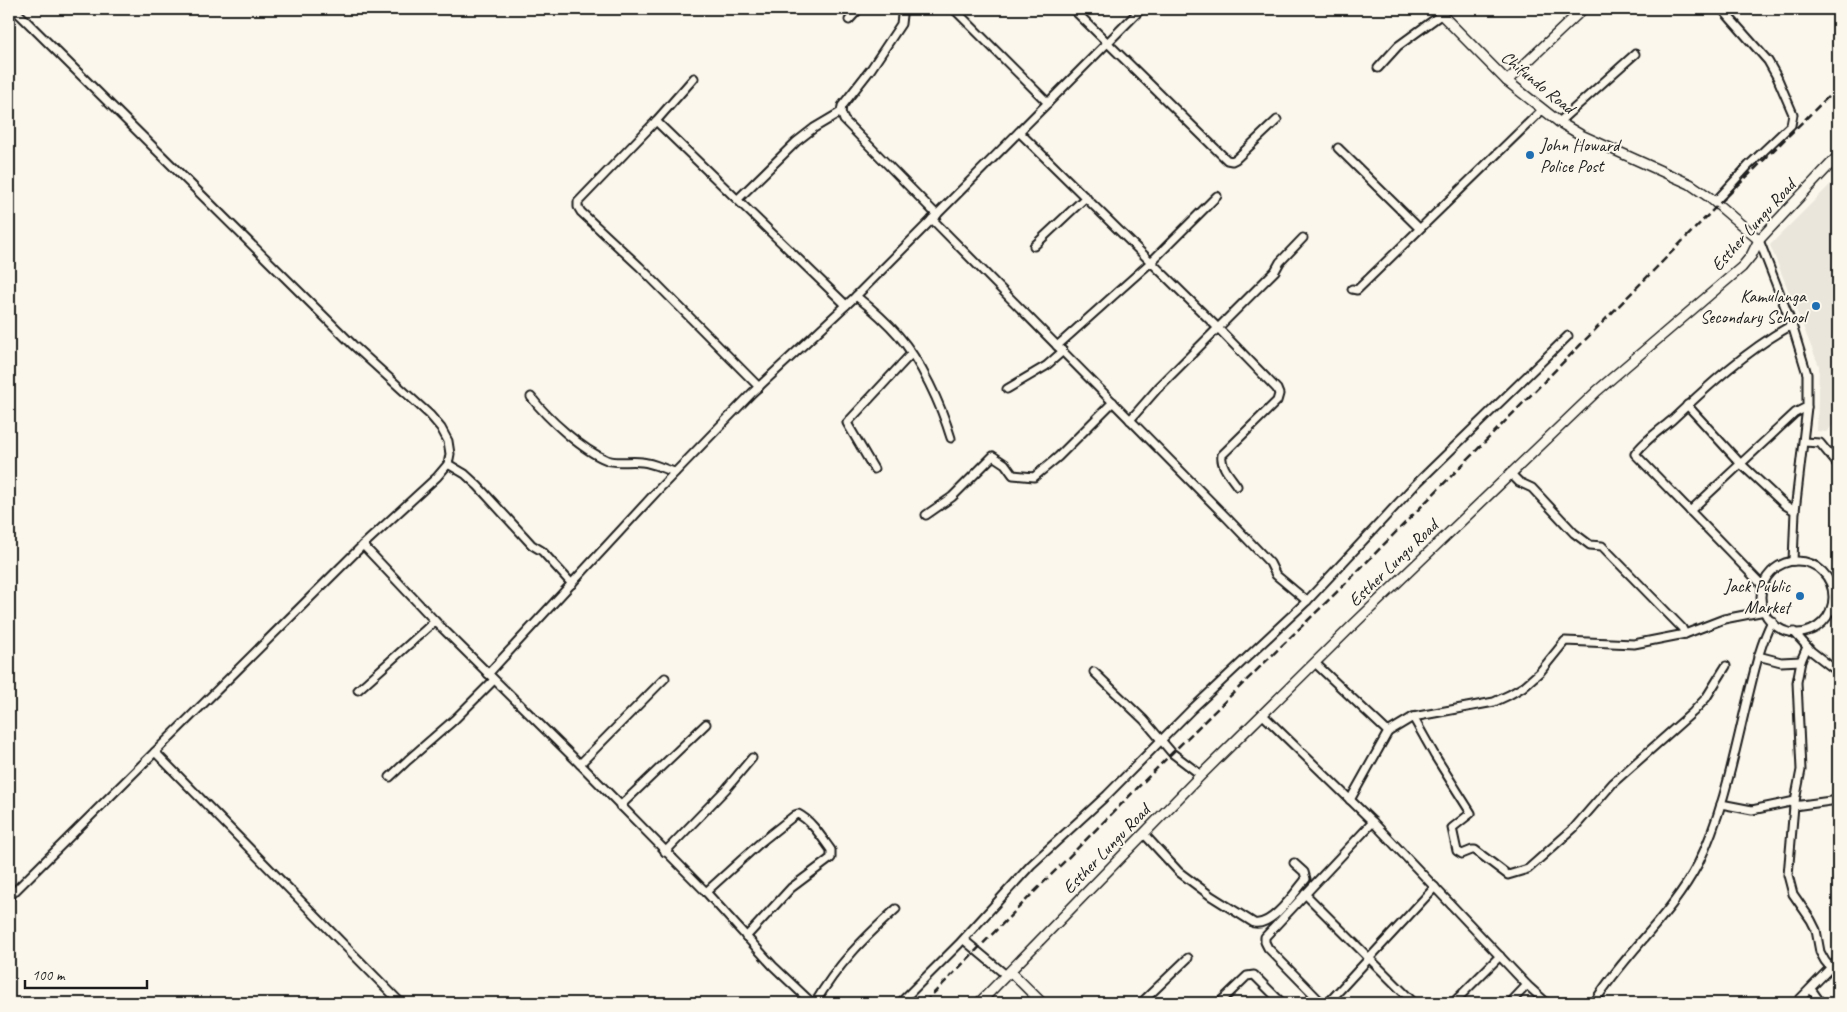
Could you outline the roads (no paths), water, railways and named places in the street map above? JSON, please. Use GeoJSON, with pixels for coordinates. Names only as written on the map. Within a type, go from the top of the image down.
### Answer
{"type":"FeatureCollection","features":[{"type":"Feature","properties":{"kind":"street"},"geometry":{"type":"LineString","coordinates":[[9,897],[363,545],[437,477],[448,464],[450,454],[448,440],[430,415],[353,345],[14,9]]}},
{"type":"Feature","properties":{"kind":"street"},"geometry":{"type":"LineString","coordinates":[[849,20],[859,9]]}},
{"type":"Feature","properties":{"kind":"street"},"geometry":{"type":"LineString","coordinates":[[900,9],[902,15],[900,24],[842,106],[841,112],[844,120],[1060,349],[1270,563],[1276,575],[1307,601]]}},
{"type":"Feature","properties":{"kind":"street"},"geometry":{"type":"LineString","coordinates":[[954,9],[1048,103]]}},
{"type":"Feature","properties":{"kind":"street"},"geometry":{"type":"LineString","coordinates":[[1073,9],[1227,160],[1236,159],[1277,120]]}},
{"type":"Feature","properties":{"kind":"street"},"geometry":{"type":"LineString","coordinates":[[488,674],[675,472],[758,387],[856,296],[1141,9]]}},
{"type":"Feature","properties":{"kind":"street"},"geometry":{"type":"LineString","coordinates":[[1507,81],[1583,9]]}},
{"type":"Feature","properties":{"kind":"street"},"geometry":{"type":"LineString","coordinates":[[1715,202],[1749,165],[1791,125],[1793,114],[1768,61],[1722,9]]}},
{"type":"Feature","properties":{"kind":"street"},"geometry":{"type":"LineString","coordinates":[[1378,68],[1398,46],[1439,11]]}},
{"type":"Feature","properties":{"kind":"street","name":"Chifundo Road"},"geometry":{"type":"LineString","coordinates":[[1439,11],[1507,81],[1542,110],[1581,135],[1690,184],[1715,202],[1759,240]]}},
{"type":"Feature","properties":{"kind":"street"},"geometry":{"type":"LineString","coordinates":[[1559,122],[1635,54]]}},
{"type":"Feature","properties":{"kind":"street"},"geometry":{"type":"LineString","coordinates":[[694,78],[578,202],[578,207],[758,387]]}},
{"type":"Feature","properties":{"kind":"street"},"geometry":{"type":"LineString","coordinates":[[1352,289],[1357,290],[1542,110]]}},
{"type":"Feature","properties":{"kind":"street"},"geometry":{"type":"LineString","coordinates":[[738,199],[796,142],[814,128],[841,112]]}},
{"type":"Feature","properties":{"kind":"street"},"geometry":{"type":"LineString","coordinates":[[656,120],[846,305]]}},
{"type":"Feature","properties":{"kind":"street"},"geometry":{"type":"LineString","coordinates":[[1019,132],[1277,388],[1279,394],[1277,401],[1222,455],[1221,461],[1237,486]]}},
{"type":"Feature","properties":{"kind":"street"},"geometry":{"type":"LineString","coordinates":[[1338,148],[1419,228]]}},
{"type":"Feature","properties":{"kind":"street","name":"Esther Lungu Road"},"geometry":{"type":"LineString","coordinates":[[979,1003],[1201,776],[1510,473],[1597,391],[1742,267],[1751,256],[1759,240],[1838,156]]}},
{"type":"Feature","properties":{"kind":"street"},"geometry":{"type":"LineString","coordinates":[[1007,389],[1046,366],[1060,349],[1217,196]]}},
{"type":"Feature","properties":{"kind":"street"},"geometry":{"type":"LineString","coordinates":[[1034,246],[1086,197]]}},
{"type":"Feature","properties":{"kind":"street"},"geometry":{"type":"LineString","coordinates":[[1130,420],[1158,388],[1275,271],[1280,262],[1303,238]]}},
{"type":"Feature","properties":{"kind":"street"},"geometry":{"type":"LineString","coordinates":[[1759,240],[1792,325],[1807,374],[1808,407],[1795,511],[1794,561]]}},
{"type":"Feature","properties":{"kind":"street"},"geometry":{"type":"LineString","coordinates":[[856,296],[898,334],[936,396],[951,438]]}},
{"type":"Feature","properties":{"kind":"street"},"geometry":{"type":"LineString","coordinates":[[1763,586],[1635,454],[1687,405],[1742,358],[1766,340],[1792,325]]}},
{"type":"Feature","properties":{"kind":"street"},"geometry":{"type":"LineString","coordinates":[[900,1003],[964,940],[1032,865],[1307,601],[1416,485],[1568,336]]}},
{"type":"Feature","properties":{"kind":"street"},"geometry":{"type":"LineString","coordinates":[[874,469],[847,423],[911,354]]}},
{"type":"Feature","properties":{"kind":"street"},"geometry":{"type":"LineString","coordinates":[[531,397],[536,404],[572,437],[590,451],[609,461],[643,462],[675,472]]}},
{"type":"Feature","properties":{"kind":"street"},"geometry":{"type":"LineString","coordinates":[[926,515],[952,497],[993,456],[1005,464],[1013,475],[1034,477],[1112,402]]}},
{"type":"Feature","properties":{"kind":"street"},"geometry":{"type":"LineString","coordinates":[[1687,405],[1740,463],[1785,505],[1795,511]]}},
{"type":"Feature","properties":{"kind":"street"},"geometry":{"type":"LineString","coordinates":[[1690,511],[1795,413],[1808,407]]}},
{"type":"Feature","properties":{"kind":"street"},"geometry":{"type":"LineString","coordinates":[[1804,442],[1820,443],[1838,465]]}},
{"type":"Feature","properties":{"kind":"street"},"geometry":{"type":"LineString","coordinates":[[448,464],[465,474],[478,486],[572,584]]}},
{"type":"Feature","properties":{"kind":"street"},"geometry":{"type":"LineString","coordinates":[[1510,473],[1519,482],[1532,488],[1574,534],[1590,545],[1602,546],[1682,628],[1685,634]]}},
{"type":"Feature","properties":{"kind":"street"},"geometry":{"type":"LineString","coordinates":[[363,545],[488,674],[706,892],[773,966],[813,1003],[851,952],[896,909]]}},
{"type":"Feature","properties":{"kind":"street"},"geometry":{"type":"LineString","coordinates":[[1794,561],[1814,565],[1825,573],[1832,586],[1831,609],[1825,620],[1804,633],[1778,627],[1765,611],[1762,599],[1763,586],[1771,572],[1778,566],[1794,561]]}},
{"type":"Feature","properties":{"kind":"street"},"geometry":{"type":"LineString","coordinates":[[1831,609],[1838,613]]}},
{"type":"Feature","properties":{"kind":"street"},"geometry":{"type":"LineString","coordinates":[[1350,800],[1388,732],[1413,717],[1494,702],[1509,695],[1523,687],[1540,672],[1565,641],[1634,644],[1685,634],[1724,619],[1765,611]]}},
{"type":"Feature","properties":{"kind":"street"},"geometry":{"type":"LineString","coordinates":[[358,690],[435,620]]}},
{"type":"Feature","properties":{"kind":"street"},"geometry":{"type":"LineString","coordinates":[[1594,1003],[1602,989],[1650,933],[1698,864],[1721,804],[1758,656],[1772,621]]}},
{"type":"Feature","properties":{"kind":"street"},"geometry":{"type":"LineString","coordinates":[[1794,632],[1807,647],[1838,672]]}},
{"type":"Feature","properties":{"kind":"street"},"geometry":{"type":"LineString","coordinates":[[1807,647],[1801,661],[1797,682],[1801,770],[1788,865],[1793,894],[1811,920],[1816,930],[1820,952],[1830,967]]}},
{"type":"Feature","properties":{"kind":"street"},"geometry":{"type":"LineString","coordinates":[[1758,656],[1781,662],[1801,661]]}},
{"type":"Feature","properties":{"kind":"street"},"geometry":{"type":"LineString","coordinates":[[1315,663],[1388,732]]}},
{"type":"Feature","properties":{"kind":"street"},"geometry":{"type":"LineString","coordinates":[[1413,717],[1471,813],[1452,828],[1457,851],[1462,854],[1475,850],[1508,875],[1528,869],[1574,828],[1613,783],[1693,712],[1706,698],[1726,666]]}},
{"type":"Feature","properties":{"kind":"street"},"geometry":{"type":"LineString","coordinates":[[1094,672],[1144,720],[1172,753],[1201,776]]}},
{"type":"Feature","properties":{"kind":"street"},"geometry":{"type":"LineString","coordinates":[[580,764],[664,678]]}},
{"type":"Feature","properties":{"kind":"street"},"geometry":{"type":"LineString","coordinates":[[390,777],[454,720],[494,680]]}},
{"type":"Feature","properties":{"kind":"street"},"geometry":{"type":"LineString","coordinates":[[1263,715],[1373,822],[1547,1003]]}},
{"type":"Feature","properties":{"kind":"street"},"geometry":{"type":"LineString","coordinates":[[620,806],[706,724]]}},
{"type":"Feature","properties":{"kind":"street"},"geometry":{"type":"LineString","coordinates":[[155,752],[401,1003]]}},
{"type":"Feature","properties":{"kind":"street"},"geometry":{"type":"LineString","coordinates":[[665,852],[726,789],[752,758]]}},
{"type":"Feature","properties":{"kind":"street"},"geometry":{"type":"LineString","coordinates":[[1721,804],[1752,810],[1795,803],[1838,800]]}},
{"type":"Feature","properties":{"kind":"street"},"geometry":{"type":"LineString","coordinates":[[706,892],[761,842],[795,815],[801,815],[807,820],[831,850],[831,858],[791,888],[746,937]]}},
{"type":"Feature","properties":{"kind":"street"},"geometry":{"type":"LineString","coordinates":[[1322,1003],[1268,948],[1265,942],[1268,933],[1373,822]]}},
{"type":"Feature","properties":{"kind":"street"},"geometry":{"type":"LineString","coordinates":[[1144,834],[1179,872],[1211,896],[1258,924],[1269,920],[1306,879],[1304,872],[1294,863]]}},
{"type":"Feature","properties":{"kind":"street"},"geometry":{"type":"LineString","coordinates":[[1328,1003],[1435,888]]}},
{"type":"Feature","properties":{"kind":"street"},"geometry":{"type":"LineString","coordinates":[[1304,894],[1414,1003]]}},
{"type":"Feature","properties":{"kind":"street"},"geometry":{"type":"LineString","coordinates":[[964,940],[1009,974],[1042,1003]]}},
{"type":"Feature","properties":{"kind":"street"},"geometry":{"type":"LineString","coordinates":[[1453,1003],[1500,956]]}},
{"type":"Feature","properties":{"kind":"street"},"geometry":{"type":"LineString","coordinates":[[1142,1003],[1188,958]]}},
{"type":"Feature","properties":{"kind":"street"},"geometry":{"type":"LineString","coordinates":[[1796,1003],[1838,960]]}},
{"type":"Feature","properties":{"kind":"street"},"geometry":{"type":"LineString","coordinates":[[1219,1003],[1247,976],[1254,975],[1282,1003]]}},
{"type":"Feature","properties":{"kind":"street"},"geometry":{"type":"LineString","coordinates":[[1510,1003],[1528,985]]}},
{"type":"Feature","properties":{"kind":"street"},"geometry":{"type":"LineString","coordinates":[[1811,989],[1821,1003]]}},
{"type":"Feature","properties":{"kind":"railway"},"geometry":{"type":"LineString","coordinates":[[924,1003],[1172,753],[1343,586],[1718,205],[1838,87]]}},
{"type":"Feature","properties":{"kind":"place","name":"John Howard Police Post"},"geometry":{"type":"Point","coordinates":[1530,155]}},
{"type":"Feature","properties":{"kind":"place","name":"Kamulanga Secondary School"},"geometry":{"type":"Point","coordinates":[1816,306]}},
{"type":"Feature","properties":{"kind":"place","name":"Jack Public Market"},"geometry":{"type":"Point","coordinates":[1800,596]}}]}
